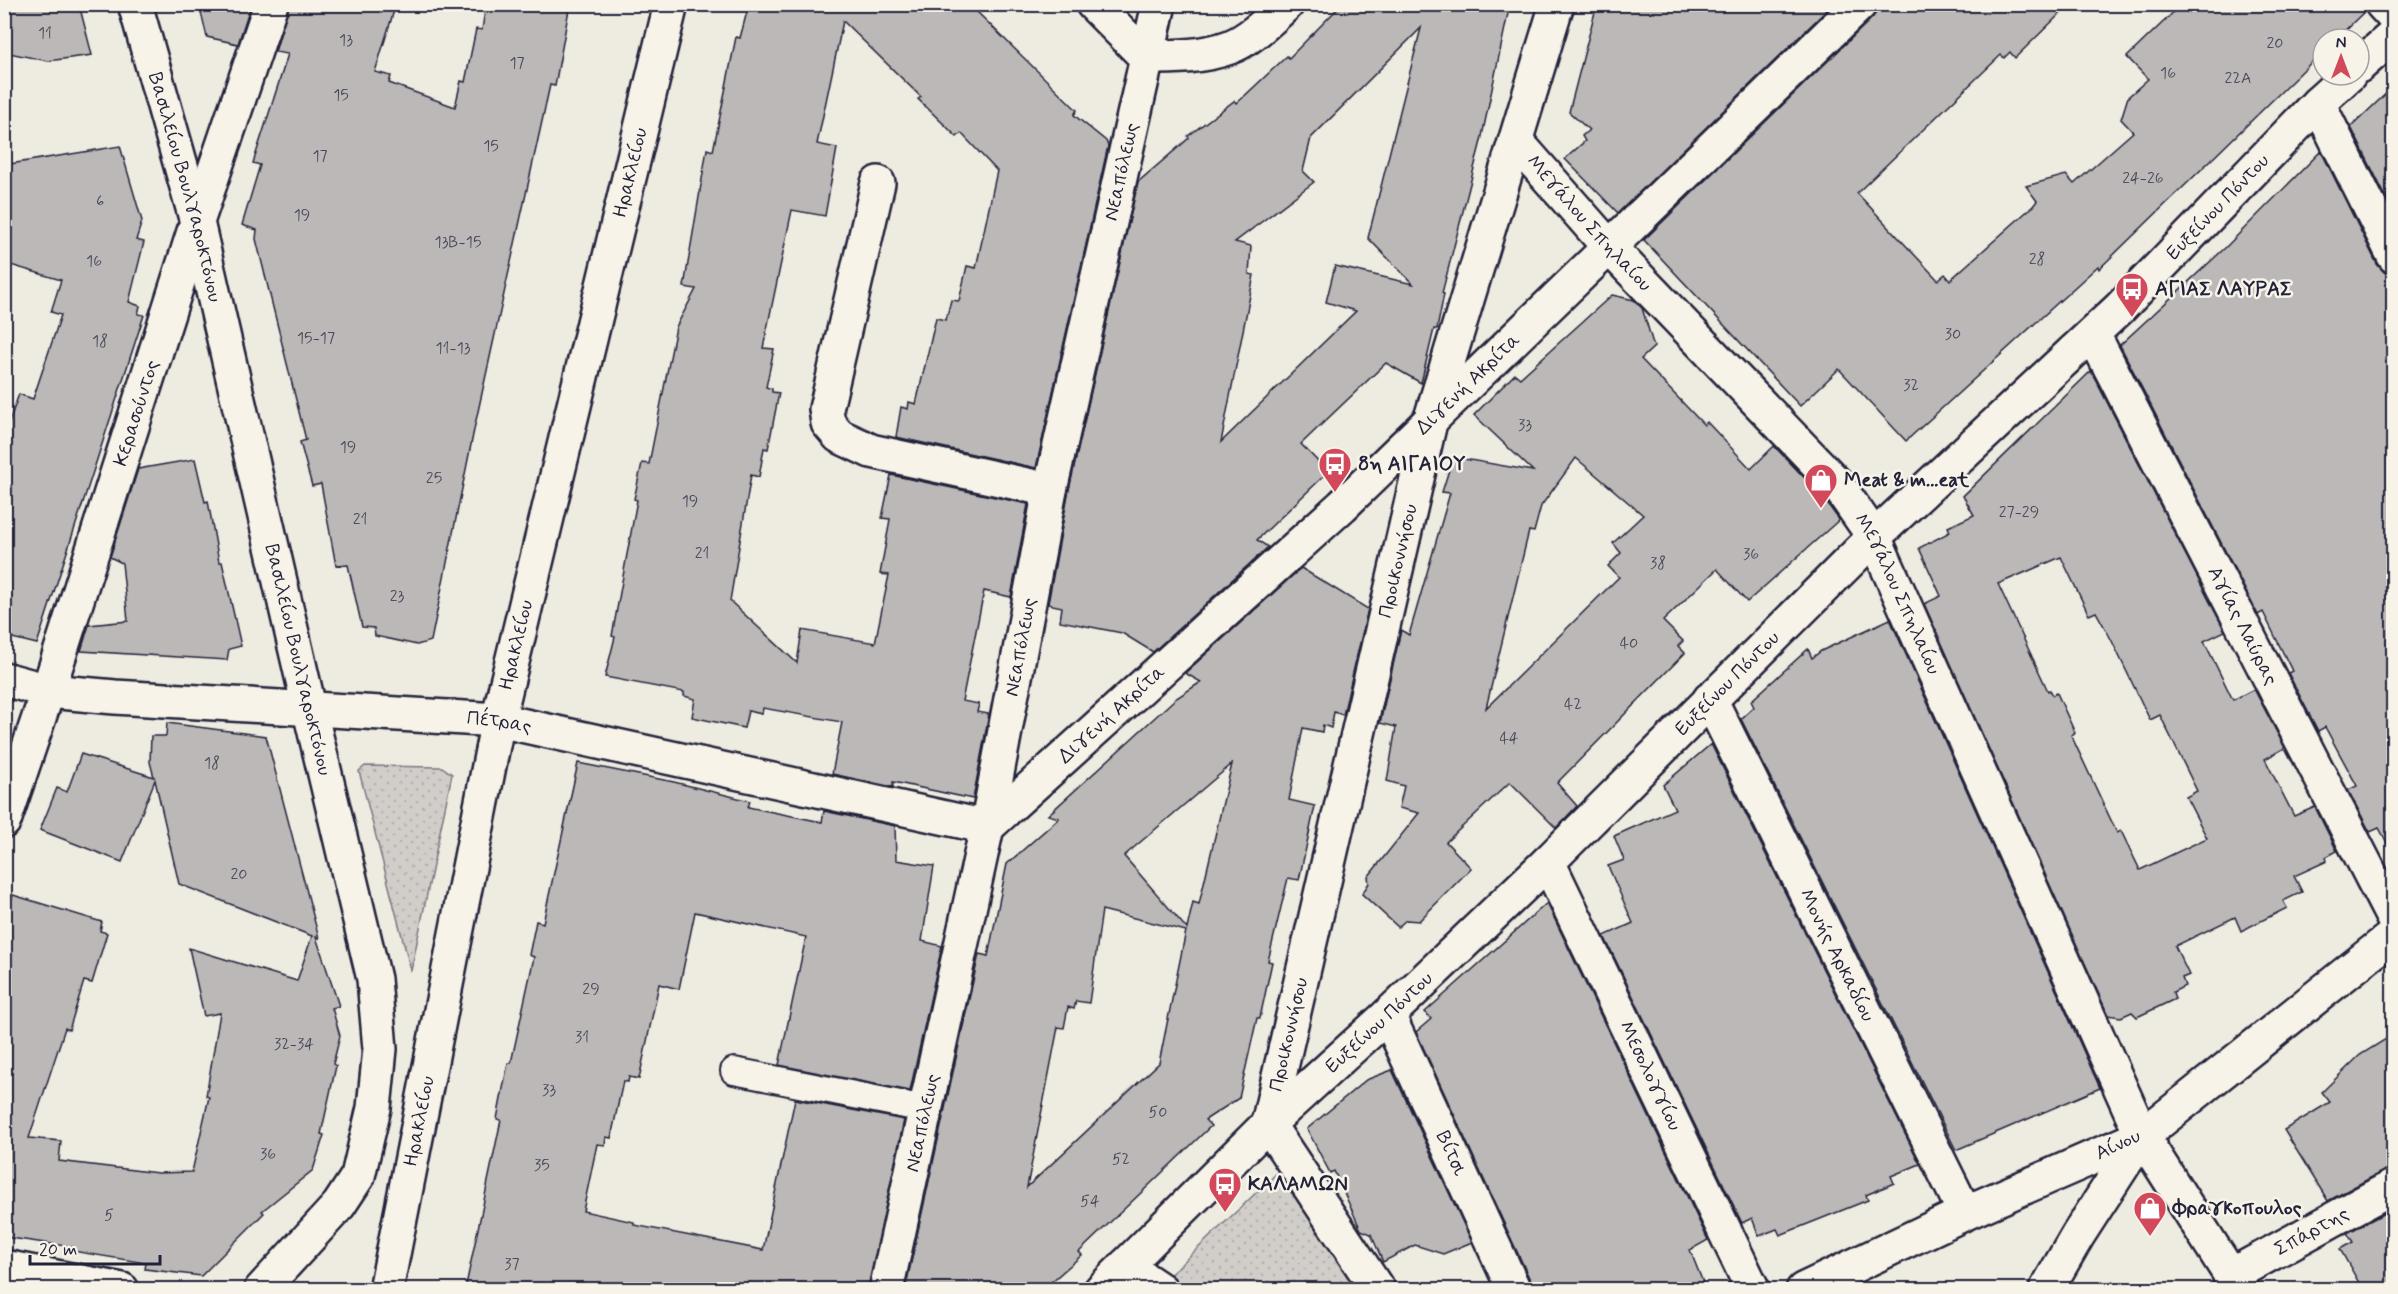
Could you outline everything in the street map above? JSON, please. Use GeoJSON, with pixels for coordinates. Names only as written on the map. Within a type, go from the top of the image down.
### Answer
{"type":"FeatureCollection","features":[{"type":"Feature","properties":{"kind":"street","name":"Βασιλείου Βουλγαροκτόνου"},"geometry":{"type":"LineString","coordinates":[[135,4],[197,222],[374,979],[380,1049],[374,1108],[358,1176],[339,1205],[261,1290]]}},
{"type":"Feature","properties":{"kind":"street","name":"Κερασούντος"},"geometry":{"type":"LineString","coordinates":[[4,821],[48,691],[197,222],[271,4]]}},
{"type":"Feature","properties":{"kind":"street","name":"Ηρακλείου"},"geometry":{"type":"LineString","coordinates":[[386,1290],[498,720],[671,4]]}},
{"type":"Feature","properties":{"kind":"street"},"geometry":{"type":"LineString","coordinates":[[1093,4],[1146,57],[1196,56],[1232,47],[1264,25],[1287,4]]}},
{"type":"Feature","properties":{"kind":"street","name":"Νεαπόλεως"},"geometry":{"type":"LineString","coordinates":[[886,1290],[987,827],[1050,490],[1159,4]]}},
{"type":"Feature","properties":{"kind":"street","name":"Προικοννήσου"},"geometry":{"type":"LineString","coordinates":[[1268,1124],[1431,418],[1557,4]]}},
{"type":"Feature","properties":{"kind":"street","name":"Διγενή Ακρίτα"},"geometry":{"type":"LineString","coordinates":[[987,827],[1341,506],[1860,4]]}},
{"type":"Feature","properties":{"kind":"street"},"geometry":{"type":"LineString","coordinates":[[2382,4],[2394,17]]}},
{"type":"Feature","properties":{"kind":"street"},"geometry":{"type":"LineString","coordinates":[[2371,55],[2394,35]]}},
{"type":"Feature","properties":{"kind":"street","name":"Ευξείνου Πόντου"},"geometry":{"type":"LineString","coordinates":[[1101,1290],[1268,1124],[1388,1015],[1548,862],[1875,537],[2093,334],[2336,87]]}},
{"type":"Feature","properties":{"kind":"street"},"geometry":{"type":"LineString","coordinates":[[2318,103],[2394,256]]}},
{"type":"Feature","properties":{"kind":"street","name":"Μεγάλου Σπηλαίου"},"geometry":{"type":"LineString","coordinates":[[1516,141],[1609,247],[1837,484],[1875,537],[2142,1136],[2235,1283]]}},
{"type":"Feature","properties":{"kind":"street"},"geometry":{"type":"LineString","coordinates":[[878,183],[826,409],[828,423],[839,436],[871,451],[1050,490]]}},
{"type":"Feature","properties":{"kind":"street","name":"Αγίας Λαύρας"},"geometry":{"type":"LineString","coordinates":[[2093,334],[2394,920]]}},
{"type":"Feature","properties":{"kind":"street","name":"Πέτρας"},"geometry":{"type":"LineString","coordinates":[[4,680],[48,691],[115,697],[498,720],[987,827]]}},
{"type":"Feature","properties":{"kind":"street","name":"Μονής Αρκαδίου"},"geometry":{"type":"LineString","coordinates":[[1710,699],[1965,1213]]}},
{"type":"Feature","properties":{"kind":"street","name":"Μεσολογγίου"},"geometry":{"type":"LineString","coordinates":[[1548,862],[1752,1290]]}},
{"type":"Feature","properties":{"kind":"street","name":"Αίνου"},"geometry":{"type":"LineString","coordinates":[[1803,1290],[1965,1213],[2142,1136],[2394,935]]}},
{"type":"Feature","properties":{"kind":"street","name":"Βίτσι"},"geometry":{"type":"LineString","coordinates":[[1388,1015],[1514,1290]]}},
{"type":"Feature","properties":{"kind":"street"},"geometry":{"type":"LineString","coordinates":[[1268,1124],[1378,1290]]}},
{"type":"Feature","properties":{"kind":"street"},"geometry":{"type":"LineString","coordinates":[[2046,1290],[2078,1235],[2142,1136]]}},
{"type":"Feature","properties":{"kind":"street","name":"Σπάρτης"},"geometry":{"type":"LineString","coordinates":[[2235,1283],[2394,1186]]}},
{"type":"Feature","properties":{"kind":"street"},"geometry":{"type":"LineString","coordinates":[[1125,1266],[1161,1290]]}},
{"type":"Feature","properties":{"kind":"street"},"geometry":{"type":"LineString","coordinates":[[4,1267],[122,1290]]}},
{"type":"Feature","properties":{"kind":"lane"},"geometry":{"type":"LineString","coordinates":[[734,1071],[925,1109]]}},
{"type":"Feature","properties":{"kind":"shaded area"},"geometry":{"type":"Polygon","coordinates":[[[365,766],[442,767],[452,774],[411,971],[359,771],[365,766]]]}},
{"type":"Feature","properties":{"kind":"shaded area"},"geometry":{"type":"Polygon","coordinates":[[[1301,1150],[1369,1289],[1154,1290],[1301,1150]]]}},
{"type":"Feature","properties":{"kind":"building"},"geometry":{"type":"Polygon","coordinates":[[[4,4],[79,4],[92,55],[48,61],[4,52],[4,4]]]}},
{"type":"Feature","properties":{"kind":"building"},"geometry":{"type":"Polygon","coordinates":[[[199,4],[251,4],[238,44],[207,37],[199,4]]]}},
{"type":"Feature","properties":{"kind":"building"},"geometry":{"type":"Polygon","coordinates":[[[289,4],[396,4],[375,72],[391,76],[389,83],[455,107],[461,81],[465,82],[476,29],[482,30],[485,10],[491,11],[492,4],[570,4],[555,86],[550,85],[475,425],[431,641],[417,645],[375,636],[374,628],[362,627],[348,565],[336,566],[321,484],[312,486],[300,442],[306,440],[256,239],[257,230],[242,225],[260,165],[253,163],[288,54],[275,52],[289,4]]]}},
{"type":"Feature","properties":{"kind":"building"},"geometry":{"type":"Polygon","coordinates":[[[749,4],[970,5],[1077,110],[1074,115],[1106,141],[1108,146],[1036,468],[896,437],[901,407],[908,409],[909,402],[916,404],[936,318],[946,320],[951,300],[959,301],[967,266],[976,268],[997,171],[961,133],[957,137],[918,99],[921,97],[843,21],[817,144],[837,148],[825,216],[792,210],[763,348],[774,349],[766,387],[772,389],[772,392],[779,393],[768,449],[764,448],[759,477],[751,475],[730,601],[797,663],[802,630],[875,643],[889,575],[880,574],[890,519],[882,518],[891,475],[1028,504],[1011,597],[984,591],[962,701],[979,704],[977,712],[989,714],[973,799],[893,782],[893,787],[832,774],[842,722],[763,708],[762,714],[748,711],[744,728],[692,717],[695,699],[684,696],[684,692],[605,677],[615,637],[612,636],[642,463],[649,464],[676,327],[696,289],[684,287],[707,149],[713,151],[736,37],[740,38],[749,4]]]}},
{"type":"Feature","properties":{"kind":"building"},"geometry":{"type":"Polygon","coordinates":[[[1342,4],[1510,4],[1481,141],[1442,293],[1444,294],[1437,329],[1434,329],[1421,383],[1386,363],[1301,444],[1328,472],[1257,540],[1268,547],[1153,652],[1122,633],[1060,621],[1062,607],[1048,604],[1068,494],[1138,182],[1189,138],[1188,136],[1234,101],[1237,103],[1287,56],[1289,58],[1342,4]],[[1421,28],[1311,138],[1303,171],[1314,182],[1235,242],[1251,246],[1249,274],[1254,275],[1221,442],[1356,311],[1326,302],[1335,266],[1413,284],[1368,238],[1421,28]]]}},
{"type":"Feature","properties":{"kind":"building"},"geometry":{"type":"Polygon","coordinates":[[[1597,4],[1833,4],[1618,213],[1565,159],[1585,141],[1582,136],[1589,130],[1569,112],[1597,4]]]}},
{"type":"Feature","properties":{"kind":"building"},"geometry":{"type":"Polygon","coordinates":[[[1878,4],[2070,4],[2015,58],[2010,52],[2004,58],[2001,55],[1857,193],[1938,280],[1945,274],[1950,280],[2033,206],[2037,201],[2026,186],[2066,175],[2074,184],[2133,132],[2121,119],[2128,97],[2148,79],[2127,57],[2182,4],[2364,4],[2365,11],[2348,27],[2311,27],[2311,63],[2099,269],[2098,266],[1906,441],[1839,369],[1800,406],[1644,240],[1873,17],[1878,4]]]}},
{"type":"Feature","properties":{"kind":"building"},"geometry":{"type":"Polygon","coordinates":[[[2394,86],[2394,213],[2351,127],[2394,86]]]}},
{"type":"Feature","properties":{"kind":"building"},"geometry":{"type":"Polygon","coordinates":[[[120,146],[142,221],[136,240],[144,242],[129,302],[140,306],[138,314],[144,315],[37,644],[4,636],[4,436],[19,394],[33,399],[61,315],[51,312],[61,280],[4,263],[4,165],[120,146]]]}},
{"type":"Feature","properties":{"kind":"building"},"geometry":{"type":"Polygon","coordinates":[[[2321,151],[2377,264],[2384,272],[2394,275],[2394,856],[2379,828],[2370,832],[2348,790],[2357,786],[2325,727],[2318,731],[2288,673],[2292,671],[2263,612],[2258,615],[2120,345],[2225,248],[2321,151]]]}},
{"type":"Feature","properties":{"kind":"building"},"geometry":{"type":"Polygon","coordinates":[[[1612,295],[1634,300],[1642,308],[1654,347],[1641,359],[1704,425],[1707,422],[1751,469],[1774,446],[1822,496],[1839,520],[1747,602],[1717,569],[1663,621],[1683,641],[1678,646],[1685,653],[1557,783],[1577,806],[1556,828],[1510,782],[1446,842],[1471,868],[1419,921],[1406,920],[1398,927],[1362,894],[1369,883],[1368,877],[1419,813],[1399,808],[1404,786],[1387,781],[1396,727],[1380,723],[1401,630],[1409,635],[1450,493],[1442,492],[1453,457],[1533,471],[1474,415],[1515,374],[1520,378],[1612,295]],[[1576,458],[1541,506],[1534,532],[1529,531],[1486,708],[1619,577],[1608,566],[1621,553],[1613,543],[1643,515],[1576,458]]]}},
{"type":"Feature","properties":{"kind":"building"},"geometry":{"type":"Polygon","coordinates":[[[2091,371],[2225,631],[2204,641],[2233,700],[2254,689],[2285,748],[2265,759],[2294,816],[2315,807],[2337,851],[2326,857],[2327,861],[2294,876],[2302,892],[2283,901],[2287,908],[2241,931],[2235,917],[2175,946],[2189,975],[2182,978],[2185,986],[2173,992],[2175,999],[2137,1017],[2132,1012],[2121,1017],[2108,1015],[1924,604],[1941,596],[1919,548],[1950,532],[1948,527],[1974,515],[1963,496],[2091,371]],[[2061,557],[1998,584],[2048,691],[2050,690],[2053,695],[2057,693],[2075,733],[2071,735],[2117,833],[2121,831],[2140,870],[2207,838],[2186,797],[2197,791],[2160,715],[2150,720],[2096,612],[2089,615],[2061,557]]]}},
{"type":"Feature","properties":{"kind":"building"},"geometry":{"type":"Polygon","coordinates":[[[195,459],[205,502],[208,501],[219,562],[222,562],[241,646],[229,649],[227,660],[81,651],[89,625],[128,621],[122,563],[110,557],[138,469],[195,459]]]}},
{"type":"Feature","properties":{"kind":"building"},"geometry":{"type":"Polygon","coordinates":[[[1301,568],[1368,609],[1343,715],[1334,712],[1331,728],[1323,725],[1322,732],[1303,728],[1289,800],[1315,806],[1299,880],[1288,878],[1268,961],[1272,962],[1260,1018],[1257,1018],[1239,1098],[1205,1120],[1211,1126],[1079,1252],[1082,1255],[1042,1290],[905,1290],[979,954],[988,956],[1007,864],[1059,818],[1048,815],[1175,699],[1201,682],[1185,673],[1301,568]],[[1232,764],[1124,856],[1187,929],[1193,902],[1199,904],[1232,764]],[[1102,910],[1089,1003],[1076,1001],[1074,1009],[1068,1007],[1064,1028],[1058,1027],[1027,1187],[1159,1063],[1186,931],[1102,910]]]}},
{"type":"Feature","properties":{"kind":"building"},"geometry":{"type":"Polygon","coordinates":[[[1890,619],[2100,1088],[1956,1150],[1741,719],[1754,707],[1751,701],[1808,649],[1812,658],[1821,651],[1890,619]]]}},
{"type":"Feature","properties":{"kind":"building"},"geometry":{"type":"Polygon","coordinates":[[[167,723],[266,736],[319,938],[316,937],[339,1006],[332,1008],[340,1036],[321,1134],[324,1135],[313,1170],[262,1211],[264,1213],[201,1276],[145,1269],[146,1263],[72,1251],[73,1247],[4,1237],[4,923],[13,895],[102,922],[100,931],[107,933],[92,983],[84,981],[69,1030],[65,1028],[29,1138],[61,1141],[59,1161],[158,1173],[192,1172],[209,1097],[206,1096],[220,1013],[204,1016],[189,948],[297,981],[312,936],[179,884],[155,780],[122,862],[40,830],[57,788],[67,792],[81,754],[154,777],[150,762],[151,736],[166,736],[167,723]]]}},
{"type":"Feature","properties":{"kind":"building"},"geometry":{"type":"Polygon","coordinates":[[[1711,744],[1920,1164],[1891,1176],[1894,1183],[1866,1195],[1868,1200],[1780,1235],[1777,1229],[1759,1236],[1752,1218],[1742,1223],[1604,936],[1633,923],[1608,866],[1624,860],[1614,836],[1675,809],[1663,785],[1711,744]]]}},
{"type":"Feature","properties":{"kind":"building"},"geometry":{"type":"Polygon","coordinates":[[[578,763],[674,782],[750,801],[748,807],[822,822],[824,811],[895,826],[896,860],[934,866],[922,941],[942,946],[910,1091],[779,1065],[806,937],[695,912],[679,989],[659,984],[639,1079],[629,1077],[628,1082],[623,1081],[611,1138],[606,1137],[605,1145],[597,1144],[583,1211],[634,1222],[634,1225],[763,1250],[795,1099],[904,1120],[868,1290],[465,1290],[501,1120],[497,1119],[508,1063],[511,1063],[534,957],[529,955],[536,921],[543,923],[578,763]]]}},
{"type":"Feature","properties":{"kind":"building"},"geometry":{"type":"Polygon","coordinates":[[[1547,903],[1708,1240],[1690,1250],[1706,1290],[1532,1290],[1531,1282],[1416,1032],[1431,1019],[1425,1012],[1547,903]]]}},
{"type":"Feature","properties":{"kind":"building"},"geometry":{"type":"Polygon","coordinates":[[[2394,1034],[2394,1167],[2328,1201],[2284,1130],[2330,1102],[2322,1092],[2360,1055],[2394,1034]]]}},
{"type":"Feature","properties":{"kind":"building"},"geometry":{"type":"Polygon","coordinates":[[[1392,1070],[1472,1242],[1443,1254],[1415,1245],[1383,1262],[1371,1234],[1361,1230],[1334,1171],[1330,1173],[1307,1129],[1366,1080],[1392,1070]]]}},
{"type":"Feature","properties":{"kind":"building"},"geometry":{"type":"Polygon","coordinates":[[[2394,1208],[2394,1290],[2363,1290],[2340,1249],[2353,1242],[2347,1233],[2394,1208]]]}},
{"type":"Feature","properties":{"kind":"place","name":"ΑΓΙΑΣ ΛΑΥΡΑΣ"},"geometry":{"type":"Point","coordinates":[2132,318]}},
{"type":"Feature","properties":{"kind":"place","name":"8η ΑΙΓΑΙΟΥ"},"geometry":{"type":"Point","coordinates":[1335,493]}},
{"type":"Feature","properties":{"kind":"place","name":"Meat & m...eat"},"geometry":{"type":"Point","coordinates":[1821,509]}},
{"type":"Feature","properties":{"kind":"place","name":"ΚΑΛΑΜΩΝ"},"geometry":{"type":"Point","coordinates":[1225,1213]}},
{"type":"Feature","properties":{"kind":"place","name":"Φραγκοπουλος"},"geometry":{"type":"Point","coordinates":[2150,1237]}}]}
